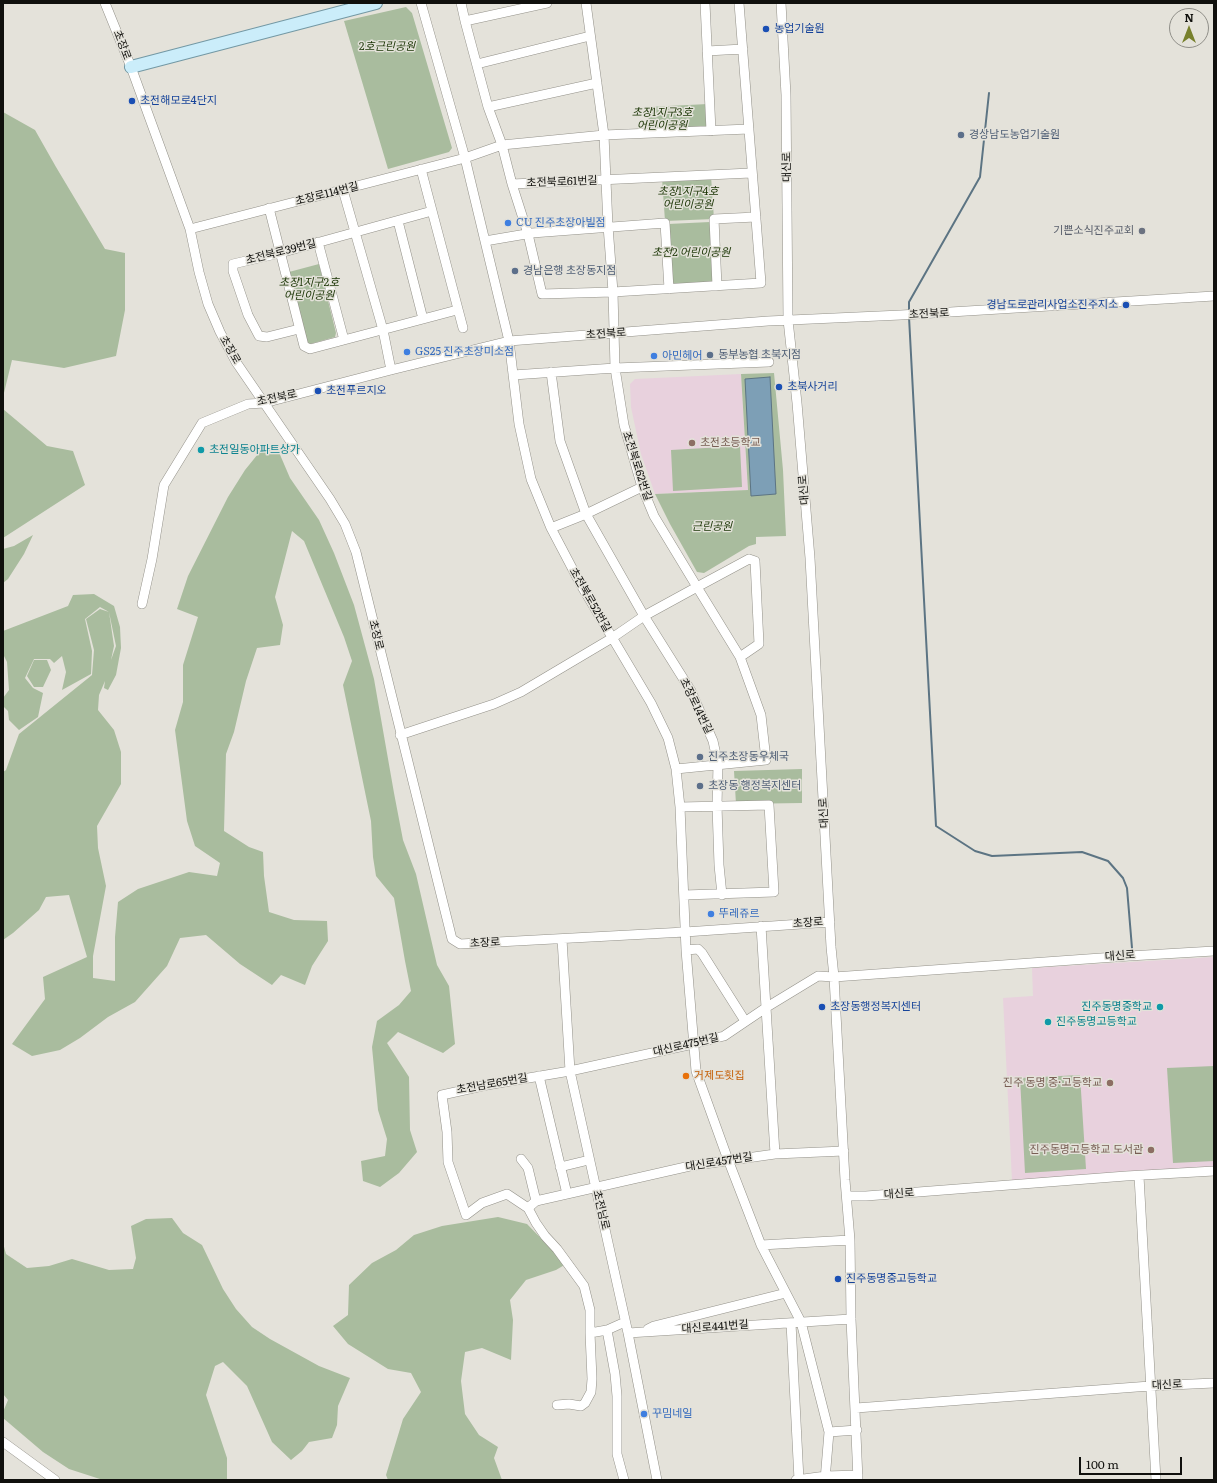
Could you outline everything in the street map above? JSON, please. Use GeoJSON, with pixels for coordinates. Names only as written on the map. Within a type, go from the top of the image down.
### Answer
{"type":"FeatureCollection","features":[{"type":"Feature","properties":{"kind":"main road"},"geometry":{"type":"LineString","coordinates":[[131,68],[376,3]]}},
{"type":"Feature","properties":{"kind":"street","name":"초장로"},"geometry":{"type":"LineString","coordinates":[[105,3],[131,68],[190,229],[199,272],[208,304],[220,332],[236,362],[330,499],[345,524],[356,552],[400,735],[452,939],[460,944],[685,932],[830,922]]}},
{"type":"Feature","properties":{"kind":"street","name":"초전북로52번길"},"geometry":{"type":"LineString","coordinates":[[422,3],[465,158],[509,341],[519,424],[531,479],[551,528],[581,586],[612,638],[644,616],[697,587]]}},
{"type":"Feature","properties":{"kind":"street"},"geometry":{"type":"LineString","coordinates":[[461,3],[488,107],[502,145],[512,184]]}},
{"type":"Feature","properties":{"kind":"street"},"geometry":{"type":"LineString","coordinates":[[465,21],[548,3]]}},
{"type":"Feature","properties":{"kind":"street","name":"초전북로61번길"},"geometry":{"type":"LineString","coordinates":[[586,3],[604,135],[615,333]]}},
{"type":"Feature","properties":{"kind":"street"},"geometry":{"type":"LineString","coordinates":[[705,3],[711,131]]}},
{"type":"Feature","properties":{"kind":"street","name":"초전북로61번길"},"geometry":{"type":"LineString","coordinates":[[739,3],[750,129],[751,173],[761,283],[613,292],[542,294],[528,234],[512,184],[751,173]]}},
{"type":"Feature","properties":{"kind":"street","name":"대신로"},"geometry":{"type":"LineString","coordinates":[[782,5],[786,95],[788,320],[797,403],[810,558],[830,922],[850,1240],[851,1319],[858,1478]]}},
{"type":"Feature","properties":{"kind":"street"},"geometry":{"type":"LineString","coordinates":[[477,64],[590,36]]}},
{"type":"Feature","properties":{"kind":"street"},"geometry":{"type":"LineString","coordinates":[[707,51],[743,49]]}},
{"type":"Feature","properties":{"kind":"street"},"geometry":{"type":"LineString","coordinates":[[488,107],[597,83]]}},
{"type":"Feature","properties":{"kind":"street"},"geometry":{"type":"LineString","coordinates":[[465,158],[502,145],[604,135],[750,129]]}},
{"type":"Feature","properties":{"kind":"street","name":"초장로114번길"},"geometry":{"type":"LineString","coordinates":[[190,229],[465,158]]}},
{"type":"Feature","properties":{"kind":"street"},"geometry":{"type":"LineString","coordinates":[[421,169],[457,310],[463,328]]}},
{"type":"Feature","properties":{"kind":"street"},"geometry":{"type":"LineString","coordinates":[[343,190],[354,233],[383,330],[391,370]]}},
{"type":"Feature","properties":{"kind":"street"},"geometry":{"type":"LineString","coordinates":[[269,208],[304,346],[310,349],[457,310]]}},
{"type":"Feature","properties":{"kind":"street","name":"초전북로39번길"},"geometry":{"type":"LineString","coordinates":[[299,329],[268,338],[259,336],[248,315],[233,271],[233,264],[280,253],[432,211]]}},
{"type":"Feature","properties":{"kind":"street"},"geometry":{"type":"LineString","coordinates":[[717,286],[714,219],[756,217]]}},
{"type":"Feature","properties":{"kind":"street"},"geometry":{"type":"LineString","coordinates":[[398,221],[422,319]]}},
{"type":"Feature","properties":{"kind":"street"},"geometry":{"type":"LineString","coordinates":[[485,241],[528,234],[608,226],[665,223],[669,289]]}},
{"type":"Feature","properties":{"kind":"street"},"geometry":{"type":"LineString","coordinates":[[318,242],[344,340]]}},
{"type":"Feature","properties":{"kind":"street","name":"초전북로"},"geometry":{"type":"LineString","coordinates":[[142,604],[152,559],[164,485],[202,423],[248,404],[264,403],[509,341],[788,320],[909,315],[1214,296]]}},
{"type":"Feature","properties":{"kind":"street","name":"초전북로62번길"},"geometry":{"type":"LineString","coordinates":[[615,333],[615,368],[624,425],[642,488],[654,516],[740,657],[760,715],[766,760],[718,764]]}},
{"type":"Feature","properties":{"kind":"street"},"geometry":{"type":"LineString","coordinates":[[513,376],[615,368],[769,362]]}},
{"type":"Feature","properties":{"kind":"street"},"geometry":{"type":"LineString","coordinates":[[551,372],[560,441],[586,514],[644,616]]}},
{"type":"Feature","properties":{"kind":"street"},"geometry":{"type":"LineString","coordinates":[[551,528],[586,514],[642,488]]}},
{"type":"Feature","properties":{"kind":"street"},"geometry":{"type":"LineString","coordinates":[[697,587],[749,559],[755,561],[759,644],[740,657]]}},
{"type":"Feature","properties":{"kind":"street","name":"초장로14번길"},"geometry":{"type":"LineString","coordinates":[[644,616],[690,691],[713,741],[718,764],[717,806]]}},
{"type":"Feature","properties":{"kind":"street"},"geometry":{"type":"LineString","coordinates":[[400,735],[494,704],[521,692],[612,638],[651,703],[668,738],[676,769],[680,807],[686,950],[696,1071],[761,1245],[802,1322],[829,1432],[826,1478]]}},
{"type":"Feature","properties":{"kind":"street"},"geometry":{"type":"LineString","coordinates":[[676,769],[718,764]]}},
{"type":"Feature","properties":{"kind":"street"},"geometry":{"type":"LineString","coordinates":[[680,807],[769,805],[774,892],[722,895],[684,895]]}},
{"type":"Feature","properties":{"kind":"street"},"geometry":{"type":"LineString","coordinates":[[717,806],[719,865],[722,895]]}},
{"type":"Feature","properties":{"kind":"street"},"geometry":{"type":"LineString","coordinates":[[760,926],[775,1154]]}},
{"type":"Feature","properties":{"kind":"street","name":"초전남로"},"geometry":{"type":"LineString","coordinates":[[562,939],[570,1071],[628,1333],[657,1480]]}},
{"type":"Feature","properties":{"kind":"street"},"geometry":{"type":"LineString","coordinates":[[686,950],[698,949],[702,953],[744,1022]]}},
{"type":"Feature","properties":{"kind":"street","name":"대신로"},"geometry":{"type":"LineString","coordinates":[[834,977],[1122,956],[1214,951]]}},
{"type":"Feature","properties":{"kind":"street","name":"대신로475번길"},"geometry":{"type":"LineString","coordinates":[[570,1071],[724,1036],[766,1007],[818,976],[834,977]]}},
{"type":"Feature","properties":{"kind":"street","name":"초전남로65번길"},"geometry":{"type":"LineString","coordinates":[[528,1208],[507,1194],[482,1203],[466,1215],[448,1162],[447,1132],[442,1095],[487,1085],[570,1071]]}},
{"type":"Feature","properties":{"kind":"street"},"geometry":{"type":"LineString","coordinates":[[540,1076],[567,1194]]}},
{"type":"Feature","properties":{"kind":"street","name":"대신로457번길"},"geometry":{"type":"LineString","coordinates":[[536,1201],[690,1166],[775,1154],[844,1151]]}},
{"type":"Feature","properties":{"kind":"street"},"geometry":{"type":"LineString","coordinates":[[521,1159],[528,1168],[536,1201],[528,1208],[539,1227],[584,1286],[590,1310],[591,1392],[585,1403],[581,1406],[569,1404],[557,1405]]}},
{"type":"Feature","properties":{"kind":"street"},"geometry":{"type":"LineString","coordinates":[[560,1167],[590,1160]]}},
{"type":"Feature","properties":{"kind":"street","name":"대신로"},"geometry":{"type":"LineString","coordinates":[[847,1196],[881,1195],[1214,1171]]}},
{"type":"Feature","properties":{"kind":"street"},"geometry":{"type":"LineString","coordinates":[[1139,1176],[1156,1480]]}},
{"type":"Feature","properties":{"kind":"street"},"geometry":{"type":"LineString","coordinates":[[761,1245],[850,1240]]}},
{"type":"Feature","properties":{"kind":"street"},"geometry":{"type":"LineString","coordinates":[[644,1332],[654,1326],[786,1293]]}},
{"type":"Feature","properties":{"kind":"street","name":"대신로441번길"},"geometry":{"type":"LineString","coordinates":[[628,1333],[851,1319]]}},
{"type":"Feature","properties":{"kind":"street"},"geometry":{"type":"LineString","coordinates":[[590,1334],[607,1330],[625,1322]]}},
{"type":"Feature","properties":{"kind":"street"},"geometry":{"type":"LineString","coordinates":[[791,1323],[798,1480],[858,1478]]}},
{"type":"Feature","properties":{"kind":"street"},"geometry":{"type":"LineString","coordinates":[[607,1330],[618,1396],[617,1454],[624,1480]]}},
{"type":"Feature","properties":{"kind":"street","name":"대신로"},"geometry":{"type":"LineString","coordinates":[[856,1408],[1150,1386],[1214,1383]]}},
{"type":"Feature","properties":{"kind":"street"},"geometry":{"type":"LineString","coordinates":[[829,1432],[857,1430]]}},
{"type":"Feature","properties":{"kind":"street"},"geometry":{"type":"LineString","coordinates":[[3,1442],[55,1480]]}},
{"type":"Feature","properties":{"kind":"shaded area","name":"초전초등학교"},"geometry":{"type":"Polygon","coordinates":[[[741,374],[748,490],[655,494],[641,454],[631,407],[630,384],[635,379],[741,374]]]}},
{"type":"Feature","properties":{"kind":"shaded area","name":"진주 동명 중·고등학교"},"geometry":{"type":"Polygon","coordinates":[[[1214,957],[1214,1167],[1012,1181],[1003,998],[1033,996],[1032,968],[1214,957]]]}},
{"type":"Feature","properties":{"kind":"green space","name":"2호근린공원"},"geometry":{"type":"Polygon","coordinates":[[[406,7],[412,13],[452,148],[449,152],[388,169],[344,21],[406,7]]]}},
{"type":"Feature","properties":{"kind":"green space","name":"초장1지구3호 어린이공원"},"geometry":{"type":"Polygon","coordinates":[[[708,104],[710,130],[649,134],[648,107],[708,104]]]}},
{"type":"Feature","properties":{"kind":"green space"},"geometry":{"type":"Polygon","coordinates":[[[3,112],[35,130],[105,249],[125,253],[125,310],[116,356],[64,368],[12,360],[3,397],[3,112]]]}},
{"type":"Feature","properties":{"kind":"green space","name":"초장1지구4호 어린이공원"},"geometry":{"type":"Polygon","coordinates":[[[711,176],[714,219],[665,221],[662,178],[711,176]]]}},
{"type":"Feature","properties":{"kind":"green space","name":"초전2 어린이공원"},"geometry":{"type":"Polygon","coordinates":[[[710,222],[713,283],[672,285],[668,224],[710,222]]]}},
{"type":"Feature","properties":{"kind":"green space","name":"초장1지구2호 어린이공원"},"geometry":{"type":"Polygon","coordinates":[[[319,264],[336,333],[335,337],[310,344],[307,342],[289,272],[319,264]]]}},
{"type":"Feature","properties":{"kind":"green space","name":"근린공원"},"geometry":{"type":"Polygon","coordinates":[[[774,373],[783,470],[786,536],[756,537],[756,544],[749,546],[704,573],[697,572],[655,494],[748,490],[741,374],[774,373]]]}},
{"type":"Feature","properties":{"kind":"green space"},"geometry":{"type":"Polygon","coordinates":[[[3,409],[47,446],[73,451],[85,485],[3,538],[3,409]]]}},
{"type":"Feature","properties":{"kind":"green space"},"geometry":{"type":"Polygon","coordinates":[[[740,446],[742,487],[673,491],[671,450],[740,446]]]}},
{"type":"Feature","properties":{"kind":"green space"},"geometry":{"type":"Polygon","coordinates":[[[262,449],[278,450],[290,478],[319,520],[334,553],[354,605],[374,679],[403,840],[416,874],[437,965],[449,986],[455,1044],[443,1053],[398,1032],[387,1043],[409,1077],[410,1130],[417,1152],[399,1173],[380,1187],[363,1181],[361,1161],[385,1156],[387,1139],[378,1110],[372,1047],[377,1021],[399,1005],[411,991],[394,898],[376,876],[373,857],[371,821],[343,685],[352,661],[344,637],[304,541],[292,531],[275,597],[283,625],[280,645],[257,648],[246,681],[234,732],[226,754],[224,831],[249,847],[263,852],[264,876],[269,912],[294,920],[327,921],[328,941],[312,966],[305,985],[281,975],[272,985],[240,964],[206,935],[180,938],[167,966],[135,1002],[108,1017],[80,1038],[60,1050],[32,1056],[12,1044],[45,999],[43,977],[87,957],[69,895],[46,897],[39,910],[3,940],[3,772],[6,770],[19,734],[92,675],[94,650],[86,619],[100,609],[109,612],[100,607],[85,619],[92,651],[91,674],[62,690],[66,672],[62,656],[54,663],[50,659],[34,659],[25,678],[33,688],[43,693],[38,717],[19,730],[9,720],[8,711],[3,706],[3,698],[9,690],[7,662],[3,654],[3,631],[68,606],[73,595],[94,594],[114,606],[120,627],[121,648],[116,675],[108,690],[104,688],[105,681],[99,695],[98,710],[114,730],[121,752],[121,784],[97,826],[98,848],[106,886],[93,956],[93,978],[115,981],[115,937],[118,902],[138,889],[189,872],[217,876],[220,863],[195,846],[187,821],[175,730],[183,702],[183,665],[198,617],[177,609],[188,576],[228,497],[245,470],[262,449]],[[109,612],[114,646],[111,660],[116,646],[109,612]]]}},
{"type":"Feature","properties":{"kind":"green space"},"geometry":{"type":"Polygon","coordinates":[[[33,535],[24,554],[8,579],[3,583],[3,549],[14,546],[33,535]]]}},
{"type":"Feature","properties":{"kind":"green space"},"geometry":{"type":"Polygon","coordinates":[[[34,660],[47,660],[51,670],[43,687],[34,687],[27,676],[34,660]]]}},
{"type":"Feature","properties":{"kind":"green space"},"geometry":{"type":"Polygon","coordinates":[[[802,769],[802,803],[736,804],[734,771],[802,769]]]}},
{"type":"Feature","properties":{"kind":"green space"},"geometry":{"type":"Polygon","coordinates":[[[1214,1066],[1214,1161],[1173,1163],[1167,1068],[1214,1066]]]}},
{"type":"Feature","properties":{"kind":"green space"},"geometry":{"type":"Polygon","coordinates":[[[1080,1075],[1086,1169],[1025,1173],[1020,1078],[1080,1075]]]}},
{"type":"Feature","properties":{"kind":"green space"},"geometry":{"type":"Polygon","coordinates":[[[498,1217],[527,1224],[566,1264],[556,1270],[526,1280],[510,1300],[513,1320],[511,1360],[482,1348],[465,1352],[461,1381],[465,1414],[479,1435],[498,1447],[494,1458],[502,1480],[388,1480],[386,1475],[403,1419],[421,1392],[411,1373],[388,1369],[348,1344],[333,1326],[348,1315],[349,1285],[372,1263],[396,1250],[414,1235],[442,1226],[498,1217]]]}},
{"type":"Feature","properties":{"kind":"green space"},"geometry":{"type":"Polygon","coordinates":[[[172,1218],[183,1233],[202,1245],[223,1289],[236,1309],[252,1327],[270,1339],[319,1366],[350,1378],[338,1406],[337,1425],[332,1438],[309,1442],[302,1451],[291,1460],[272,1442],[247,1386],[223,1362],[215,1366],[206,1395],[227,1458],[227,1480],[103,1480],[69,1469],[43,1452],[3,1418],[3,1412],[8,1400],[3,1394],[3,1243],[6,1254],[27,1268],[49,1266],[72,1259],[109,1270],[133,1269],[136,1258],[131,1226],[146,1219],[172,1218]]]}},
{"type":"Feature","properties":{"kind":"water"},"geometry":{"type":"Polygon","coordinates":[[[770,377],[776,494],[751,496],[745,379],[770,377]]]}},
{"type":"Feature","properties":{"kind":"waterway"},"geometry":{"type":"LineString","coordinates":[[909,312],[909,302],[980,177],[989,93]]}},
{"type":"Feature","properties":{"kind":"waterway"},"geometry":{"type":"LineString","coordinates":[[909,317],[936,826],[975,851],[992,856],[1082,852],[1108,861],[1123,878],[1127,888],[1132,948]]}},
{"type":"Feature","properties":{"kind":"place","name":"농업기술원"},"geometry":{"type":"Point","coordinates":[766,29]}},
{"type":"Feature","properties":{"kind":"place","name":"초전해모로4단지"},"geometry":{"type":"Point","coordinates":[132,101]}},
{"type":"Feature","properties":{"kind":"place","name":"경상남도농업기술원"},"geometry":{"type":"Point","coordinates":[961,135]}},
{"type":"Feature","properties":{"kind":"place","name":"CU 진주초장아빌점"},"geometry":{"type":"Point","coordinates":[508,223]}},
{"type":"Feature","properties":{"kind":"place","name":"기쁜소식진주교회"},"geometry":{"type":"Point","coordinates":[1142,231]}},
{"type":"Feature","properties":{"kind":"place","name":"경남은행 초장동지점"},"geometry":{"type":"Point","coordinates":[515,271]}},
{"type":"Feature","properties":{"kind":"place","name":"경남도로관리사업소진주지소"},"geometry":{"type":"Point","coordinates":[1126,305]}},
{"type":"Feature","properties":{"kind":"place","name":"GS25 진주초장미소점"},"geometry":{"type":"Point","coordinates":[407,352]}},
{"type":"Feature","properties":{"kind":"place","name":"동부농협 초북지점"},"geometry":{"type":"Point","coordinates":[710,355]}},
{"type":"Feature","properties":{"kind":"place","name":"아민헤어"},"geometry":{"type":"Point","coordinates":[654,356]}},
{"type":"Feature","properties":{"kind":"place","name":"초북사거리"},"geometry":{"type":"Point","coordinates":[779,387]}},
{"type":"Feature","properties":{"kind":"place","name":"초전푸르지오"},"geometry":{"type":"Point","coordinates":[318,391]}},
{"type":"Feature","properties":{"kind":"place","name":"초전초등학교"},"geometry":{"type":"Point","coordinates":[692,443]}},
{"type":"Feature","properties":{"kind":"place","name":"초전일동아파트상가"},"geometry":{"type":"Point","coordinates":[201,450]}},
{"type":"Feature","properties":{"kind":"place","name":"진주초장동우체국"},"geometry":{"type":"Point","coordinates":[700,757]}},
{"type":"Feature","properties":{"kind":"place","name":"초장동 행정복지센터"},"geometry":{"type":"Point","coordinates":[700,786]}},
{"type":"Feature","properties":{"kind":"place","name":"뚜레쥬르"},"geometry":{"type":"Point","coordinates":[711,914]}},
{"type":"Feature","properties":{"kind":"place","name":"초장동행정복지센터"},"geometry":{"type":"Point","coordinates":[822,1007]}},
{"type":"Feature","properties":{"kind":"place","name":"진주동명중학교"},"geometry":{"type":"Point","coordinates":[1160,1007]}},
{"type":"Feature","properties":{"kind":"place","name":"진주동명고등학교"},"geometry":{"type":"Point","coordinates":[1048,1022]}},
{"type":"Feature","properties":{"kind":"place","name":"거제도횟집"},"geometry":{"type":"Point","coordinates":[686,1076]}},
{"type":"Feature","properties":{"kind":"place","name":"진주 동명 중·고등학교"},"geometry":{"type":"Point","coordinates":[1110,1083]}},
{"type":"Feature","properties":{"kind":"place","name":"진주동명고등학교 도서관"},"geometry":{"type":"Point","coordinates":[1151,1150]}},
{"type":"Feature","properties":{"kind":"place","name":"진주동명중고등학교"},"geometry":{"type":"Point","coordinates":[838,1279]}},
{"type":"Feature","properties":{"kind":"place","name":"꾸밈네일"},"geometry":{"type":"Point","coordinates":[644,1414]}}]}
